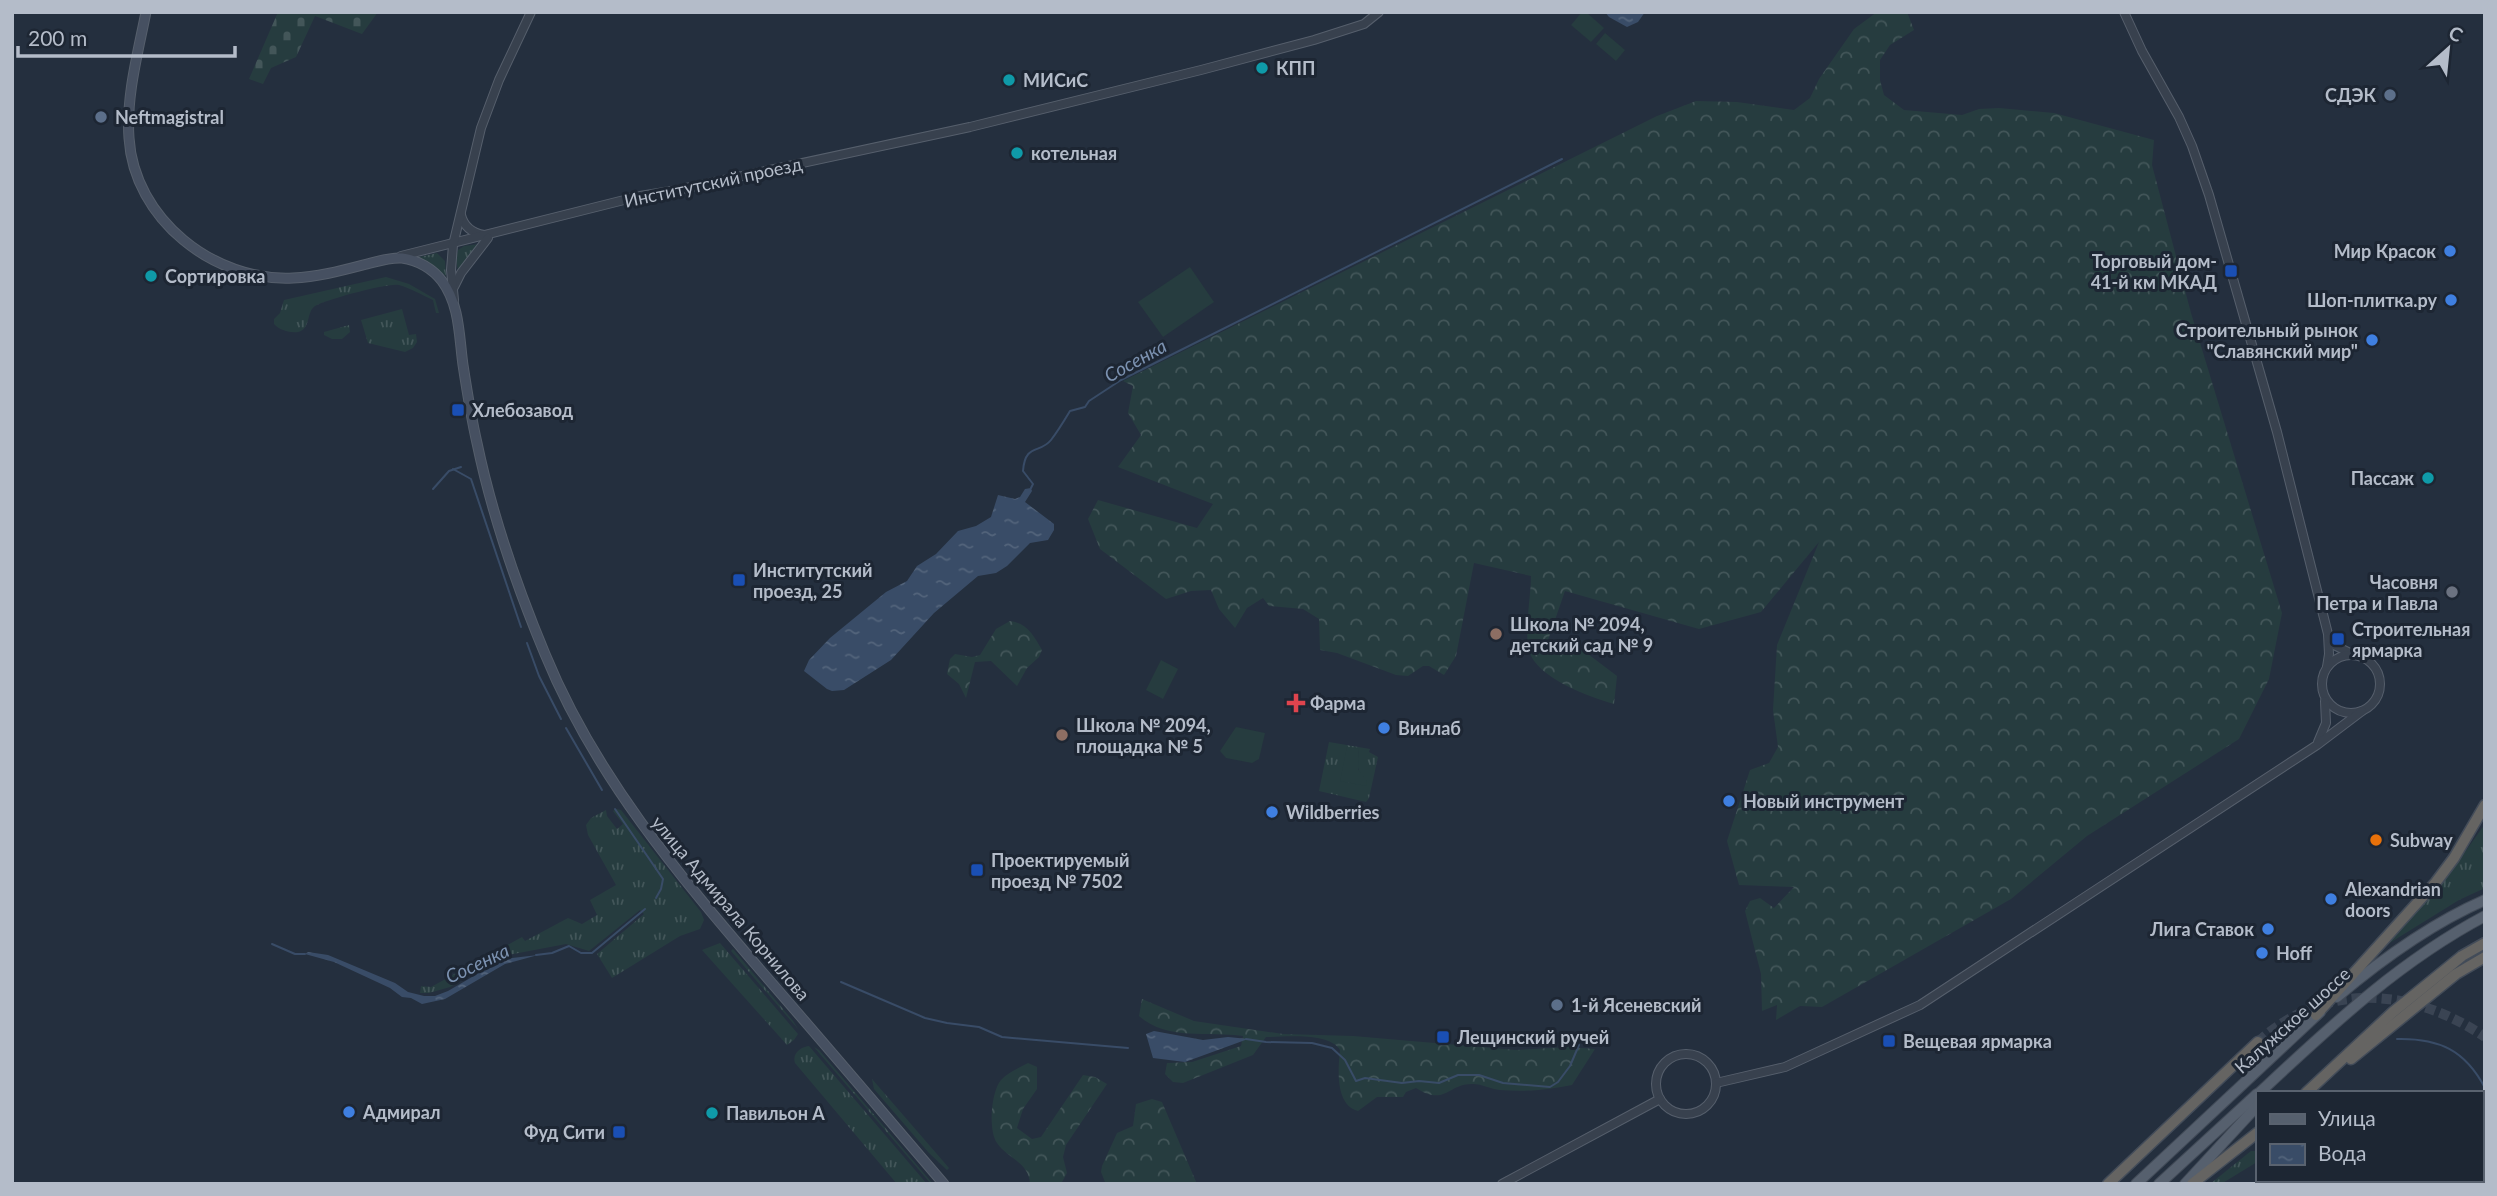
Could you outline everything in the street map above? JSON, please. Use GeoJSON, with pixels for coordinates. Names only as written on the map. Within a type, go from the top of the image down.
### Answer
{"type":"FeatureCollection","features":[{"type":"Feature","properties":{"kind":"highway"},"geometry":{"type":"LineString","coordinates":[[2316,1015],[2436,883],[2485,805]]}},
{"type":"Feature","properties":{"kind":"highway"},"geometry":{"type":"LineString","coordinates":[[2308,1091],[2393,1012],[2462,956],[2485,943]]}},
{"type":"Feature","properties":{"kind":"highway"},"geometry":{"type":"LineString","coordinates":[[2309,1091],[2456,974],[2485,957]]}},
{"type":"Feature","properties":{"kind":"highway"},"geometry":{"type":"LineString","coordinates":[[2108,1184],[2258,1042]]}},
{"type":"Feature","properties":{"kind":"highway"},"geometry":{"type":"LineString","coordinates":[[2192,1184],[2256,1134]]}},
{"type":"Feature","properties":{"kind":"main road","name":"улица Адмирала Корнилова"},"geometry":{"type":"LineString","coordinates":[[146,12],[131,95],[128,133],[130,154],[146,194],[172,230],[195,249],[243,272],[268,277],[296,278],[392,259],[412,261],[438,276],[453,296],[476,440],[496,518],[541,645],[577,722],[623,799],[700,901],[944,1184]]}},
{"type":"Feature","properties":{"kind":"main road","name":"Калужское шоссе"},"geometry":{"type":"LineString","coordinates":[[2136,1184],[2316,1015],[2387,957],[2442,921],[2485,900]]}},
{"type":"Feature","properties":{"kind":"main road","name":"Калужское шоссе"},"geometry":{"type":"LineString","coordinates":[[2260,1091],[2399,969],[2446,937],[2485,916]]}},
{"type":"Feature","properties":{"kind":"main road"},"geometry":{"type":"LineString","coordinates":[[2271,1091],[2327,1030]]}},
{"type":"Feature","properties":{"kind":"main road","name":"Калужское шоссе"},"geometry":{"type":"LineString","coordinates":[[2159,1184],[2256,1095]]}},
{"type":"Feature","properties":{"kind":"main road"},"geometry":{"type":"LineString","coordinates":[[2185,1184],[2256,1107]]}},
{"type":"Feature","properties":{"kind":"street"},"geometry":{"type":"LineString","coordinates":[[453,296],[453,245],[481,128],[499,80],[531,12]]}},
{"type":"Feature","properties":{"kind":"street","name":"Институтский проезд"},"geometry":{"type":"LineString","coordinates":[[392,259],[640,196],[690,188],[1035,111],[1299,45],[1364,24],[1379,12]]}},
{"type":"Feature","properties":{"kind":"street"},"geometry":{"type":"LineString","coordinates":[[2126,13],[2142,51],[2192,146],[2209,195],[2277,432],[2328,634],[2329,654],[2321,684],[2327,714],[2326,723],[2316,744]]}},
{"type":"Feature","properties":{"kind":"street"},"geometry":{"type":"LineString","coordinates":[[461,212],[466,227],[475,233],[494,234]]}},
{"type":"Feature","properties":{"kind":"street"},"geometry":{"type":"LineString","coordinates":[[453,296],[461,273],[482,243],[494,234]]}},
{"type":"Feature","properties":{"kind":"street"},"geometry":{"type":"LineString","coordinates":[[1716,1083],[1785,1067],[1920,1005],[2362,711],[2375,700],[2380,684],[2375,668],[2367,660],[2336,646],[2328,634]]}},
{"type":"Feature","properties":{"kind":"street"},"geometry":{"type":"LineString","coordinates":[[2326,667],[2340,657],[2357,655]]}},
{"type":"Feature","properties":{"kind":"street"},"geometry":{"type":"LineString","coordinates":[[2324,695],[2339,711],[2362,711]]}},
{"type":"Feature","properties":{"kind":"street"},"geometry":{"type":"LineString","coordinates":[[1691,1054],[1702,1058],[1710,1066],[1716,1083],[1713,1098],[1706,1107],[1696,1112],[1679,1113],[1668,1108],[1660,1099],[1656,1083],[1658,1073],[1668,1060],[1691,1054]]}},
{"type":"Feature","properties":{"kind":"street"},"geometry":{"type":"LineString","coordinates":[[1502,1184],[1660,1099]]}},
{"type":"Feature","properties":{"kind":"green space"},"geometry":{"type":"Polygon","coordinates":[[[278,12],[378,12],[362,34],[315,16],[296,57],[271,68],[263,84],[249,79],[278,12]]]}},
{"type":"Feature","properties":{"kind":"green space"},"geometry":{"type":"Polygon","coordinates":[[[1582,12],[1586,12],[1604,28],[1591,42],[1571,25],[1582,12]]]}},
{"type":"Feature","properties":{"kind":"green space"},"geometry":{"type":"Polygon","coordinates":[[[1877,12],[1907,12],[1914,30],[1890,45],[1880,60],[1880,80],[1884,95],[1904,110],[1962,115],[1979,109],[1999,108],[2054,113],[2154,140],[2152,165],[2191,313],[2282,613],[2269,679],[2239,739],[2087,836],[2011,899],[1822,1007],[1800,1006],[1776,1020],[1777,1005],[1762,1011],[1761,974],[1745,911],[1750,901],[1760,898],[1774,908],[1794,887],[1739,885],[1727,841],[1750,770],[1769,763],[1778,747],[1773,710],[1777,645],[1819,542],[1761,612],[1699,629],[1565,591],[1547,643],[1584,651],[1617,676],[1614,704],[1565,685],[1542,670],[1534,661],[1529,651],[1527,634],[1531,576],[1474,563],[1456,656],[1444,675],[1429,666],[1423,666],[1408,676],[1396,675],[1337,653],[1320,650],[1319,619],[1303,609],[1269,606],[1263,598],[1247,608],[1235,628],[1219,609],[1211,590],[1191,591],[1166,599],[1100,549],[1088,519],[1098,500],[1197,528],[1213,504],[1118,467],[1141,435],[1128,413],[1133,386],[1123,381],[1657,116],[1696,101],[1737,102],[1794,110],[1810,98],[1819,79],[1854,29],[1877,12]]]}},
{"type":"Feature","properties":{"kind":"green space"},"geometry":{"type":"Polygon","coordinates":[[[1605,33],[1625,50],[1616,61],[1596,44],[1605,33]]]}},
{"type":"Feature","properties":{"kind":"green space"},"geometry":{"type":"Polygon","coordinates":[[[479,244],[458,271],[458,250],[464,246],[479,244]]]}},
{"type":"Feature","properties":{"kind":"green space"},"geometry":{"type":"Polygon","coordinates":[[[437,253],[445,261],[446,276],[419,259],[437,253]]]}},
{"type":"Feature","properties":{"kind":"green space"},"geometry":{"type":"Polygon","coordinates":[[[1190,267],[1214,302],[1163,337],[1138,302],[1190,267]]]}},
{"type":"Feature","properties":{"kind":"green space"},"geometry":{"type":"Polygon","coordinates":[[[386,277],[409,284],[435,299],[439,313],[436,313],[433,300],[399,285],[393,285],[357,292],[315,306],[305,328],[298,332],[285,331],[274,324],[284,300],[386,277]]]}},
{"type":"Feature","properties":{"kind":"green space"},"geometry":{"type":"Polygon","coordinates":[[[402,309],[409,335],[416,334],[417,342],[413,348],[405,352],[368,343],[361,320],[402,309]]]}},
{"type":"Feature","properties":{"kind":"green space"},"geometry":{"type":"Polygon","coordinates":[[[349,325],[350,332],[342,339],[332,339],[324,335],[324,332],[349,325]]]}},
{"type":"Feature","properties":{"kind":"green space"},"geometry":{"type":"Polygon","coordinates":[[[1010,621],[1021,624],[1033,635],[1042,650],[1039,657],[1027,668],[1017,686],[991,661],[975,662],[966,698],[959,684],[947,674],[950,659],[955,654],[972,657],[980,655],[996,629],[1010,621]]]}},
{"type":"Feature","properties":{"kind":"green space"},"geometry":{"type":"Polygon","coordinates":[[[1161,660],[1178,669],[1163,699],[1146,690],[1161,660]]]}},
{"type":"Feature","properties":{"kind":"green space"},"geometry":{"type":"Polygon","coordinates":[[[1236,727],[1265,733],[1259,759],[1252,763],[1226,758],[1220,751],[1236,727]]]}},
{"type":"Feature","properties":{"kind":"green space"},"geometry":{"type":"Polygon","coordinates":[[[1329,742],[1370,749],[1369,752],[1378,757],[1366,802],[1319,791],[1329,742]],[[1359,750],[1340,781],[1361,776],[1357,765],[1359,750]]]}},
{"type":"Feature","properties":{"kind":"green space"},"geometry":{"type":"Polygon","coordinates":[[[1347,747],[1359,749],[1358,769],[1367,781],[1366,786],[1340,781],[1347,747]]]}},
{"type":"Feature","properties":{"kind":"green space"},"geometry":{"type":"Polygon","coordinates":[[[606,810],[607,816],[617,829],[623,824],[613,811],[621,810],[701,912],[704,920],[700,929],[680,936],[612,978],[597,954],[644,914],[640,910],[589,951],[566,944],[502,956],[450,987],[420,993],[421,986],[431,987],[522,937],[525,941],[568,918],[582,924],[597,915],[590,900],[616,885],[588,835],[586,825],[591,818],[606,810]]]}},
{"type":"Feature","properties":{"kind":"green space"},"geometry":{"type":"Polygon","coordinates":[[[2485,824],[2485,888],[2459,900],[2388,944],[2447,877],[2485,824]]]}},
{"type":"Feature","properties":{"kind":"green space"},"geometry":{"type":"Polygon","coordinates":[[[720,943],[798,1034],[787,1045],[702,950],[720,943]]]}},
{"type":"Feature","properties":{"kind":"green space"},"geometry":{"type":"Polygon","coordinates":[[[733,949],[793,1021],[798,1029],[731,951],[733,949]]]}},
{"type":"Feature","properties":{"kind":"green space"},"geometry":{"type":"Polygon","coordinates":[[[1142,999],[1194,1021],[1283,1034],[1353,1036],[1516,1050],[1569,1047],[1595,1049],[1572,1085],[1518,1091],[1473,1084],[1441,1095],[1426,1093],[1416,1088],[1406,1092],[1403,1097],[1377,1097],[1358,1111],[1345,1102],[1342,1094],[1339,1076],[1340,1050],[1334,1044],[1317,1038],[1266,1037],[1253,1055],[1183,1083],[1173,1082],[1165,1074],[1167,1063],[1192,1062],[1241,1046],[1243,1036],[1189,1034],[1162,1029],[1139,1016],[1142,999]]]}},
{"type":"Feature","properties":{"kind":"green space"},"geometry":{"type":"Polygon","coordinates":[[[809,1046],[927,1184],[897,1184],[795,1063],[798,1052],[809,1046]]]}},
{"type":"Feature","properties":{"kind":"green space"},"geometry":{"type":"Polygon","coordinates":[[[814,1047],[819,1050],[933,1184],[931,1184],[814,1047]]]}},
{"type":"Feature","properties":{"kind":"green space"},"geometry":{"type":"Polygon","coordinates":[[[1028,1063],[1037,1067],[1037,1089],[1023,1109],[1017,1128],[1032,1139],[1041,1137],[1083,1075],[1095,1077],[1107,1084],[1066,1145],[1063,1157],[1067,1173],[1058,1184],[1030,1184],[1026,1171],[997,1143],[992,1129],[995,1093],[1001,1080],[1028,1063]]]}},
{"type":"Feature","properties":{"kind":"green space"},"geometry":{"type":"Polygon","coordinates":[[[872,1079],[949,1168],[947,1170],[874,1089],[872,1079]]]}},
{"type":"Feature","properties":{"kind":"green space"},"geometry":{"type":"Polygon","coordinates":[[[1152,1099],[1162,1102],[1197,1184],[1103,1184],[1105,1182],[1102,1166],[1117,1133],[1133,1126],[1136,1104],[1152,1099]]]}},
{"type":"Feature","properties":{"kind":"green space"},"geometry":{"type":"Polygon","coordinates":[[[2251,1151],[2256,1151],[2256,1163],[2221,1184],[2210,1184],[2251,1151]]]}},
{"type":"Feature","properties":{"kind":"water"},"geometry":{"type":"Polygon","coordinates":[[[1605,12],[1645,12],[1638,22],[1627,27],[1605,12]]]}},
{"type":"Feature","properties":{"kind":"water"},"geometry":{"type":"Polygon","coordinates":[[[1031,488],[1032,491],[1025,502],[1054,524],[1054,530],[1048,540],[1030,543],[996,573],[978,576],[934,613],[891,660],[844,690],[827,689],[804,671],[809,660],[830,638],[886,592],[907,581],[917,566],[936,554],[958,531],[976,526],[991,517],[998,495],[1015,499],[1020,497],[1025,489],[1031,488]]]}},
{"type":"Feature","properties":{"kind":"water"},"geometry":{"type":"Polygon","coordinates":[[[308,952],[328,955],[395,983],[408,992],[424,996],[435,996],[448,991],[503,959],[538,955],[505,964],[445,999],[422,1004],[402,997],[390,988],[334,962],[305,954],[308,952]]]}},
{"type":"Feature","properties":{"kind":"water"},"geometry":{"type":"Polygon","coordinates":[[[1154,1031],[1203,1040],[1228,1037],[1248,1039],[1185,1062],[1153,1058],[1146,1034],[1154,1031]]]}},
{"type":"Feature","properties":{"kind":"waterway","name":"Сосенка"},"geometry":{"type":"LineString","coordinates":[[1031,488],[1033,484],[1023,471],[1027,456],[1051,440],[1070,411],[1085,407],[1089,401],[1121,380],[1562,159]]}},
{"type":"Feature","properties":{"kind":"waterway"},"geometry":{"type":"LineString","coordinates":[[433,489],[449,471],[461,467]]}},
{"type":"Feature","properties":{"kind":"waterway"},"geometry":{"type":"LineString","coordinates":[[453,469],[471,479],[521,627]]}},
{"type":"Feature","properties":{"kind":"waterway"},"geometry":{"type":"LineString","coordinates":[[527,643],[539,676],[561,719]]}},
{"type":"Feature","properties":{"kind":"waterway"},"geometry":{"type":"LineString","coordinates":[[566,728],[602,790]]}},
{"type":"Feature","properties":{"kind":"waterway"},"geometry":{"type":"LineString","coordinates":[[615,809],[663,879],[656,898]]}},
{"type":"Feature","properties":{"kind":"waterway","name":"Сосенка"},"geometry":{"type":"LineString","coordinates":[[536,955],[552,953],[569,946],[581,953],[592,953],[645,909]]}},
{"type":"Feature","properties":{"kind":"waterway","name":"Сосенка"},"geometry":{"type":"LineString","coordinates":[[272,944],[295,954],[305,954]]}},
{"type":"Feature","properties":{"kind":"waterway"},"geometry":{"type":"LineString","coordinates":[[841,982],[925,1018],[979,1027],[1002,1037],[1128,1048]]}},
{"type":"Feature","properties":{"kind":"waterway"},"geometry":{"type":"LineString","coordinates":[[1587,1010],[1590,999]]}},
{"type":"Feature","properties":{"kind":"waterway"},"geometry":{"type":"LineString","coordinates":[[1246,1039],[1312,1043],[1332,1048],[1345,1060],[1356,1081],[1365,1078],[1402,1083],[1439,1083],[1458,1075],[1479,1075],[1503,1083],[1550,1087],[1558,1082],[1570,1066],[1579,1045]]}},
{"type":"Feature","properties":{"kind":"waterway"},"geometry":{"type":"LineString","coordinates":[[2397,1039],[2426,1041],[2449,1049],[2469,1064],[2485,1088]]}},
{"type":"Feature","properties":{"kind":"waterway"},"geometry":{"type":"LineString","coordinates":[[2483,1138],[2485,1135]]}},
{"type":"Feature","properties":{"kind":"tunnel"},"geometry":{"type":"LineString","coordinates":[[2258,1042],[2284,1022],[2312,1008],[2340,1000],[2370,998],[2429,1008],[2485,1037]]}},
{"type":"Feature","properties":{"kind":"place","name":"КПП"},"geometry":{"type":"Point","coordinates":[1262,68]}},
{"type":"Feature","properties":{"kind":"place","name":"МИСиС"},"geometry":{"type":"Point","coordinates":[1009,80]}},
{"type":"Feature","properties":{"kind":"place","name":"СДЭК"},"geometry":{"type":"Point","coordinates":[2390,95]}},
{"type":"Feature","properties":{"kind":"place","name":"Neftmagistral"},"geometry":{"type":"Point","coordinates":[101,117]}},
{"type":"Feature","properties":{"kind":"place","name":"котельная"},"geometry":{"type":"Point","coordinates":[1017,153]}},
{"type":"Feature","properties":{"kind":"place","name":"Мир Красок"},"geometry":{"type":"Point","coordinates":[2450,251]}},
{"type":"Feature","properties":{"kind":"place","name":"Торговый дом- 41-й км МКАД"},"geometry":{"type":"Point","coordinates":[2231,271]}},
{"type":"Feature","properties":{"kind":"place","name":"Сортировка"},"geometry":{"type":"Point","coordinates":[151,276]}},
{"type":"Feature","properties":{"kind":"place","name":"Шоп-плитка.ру"},"geometry":{"type":"Point","coordinates":[2451,300]}},
{"type":"Feature","properties":{"kind":"place","name":"Строительный рынок \"Славянский мир\""},"geometry":{"type":"Point","coordinates":[2372,340]}},
{"type":"Feature","properties":{"kind":"place","name":"Хлебозавод"},"geometry":{"type":"Point","coordinates":[458,410]}},
{"type":"Feature","properties":{"kind":"place","name":"Пассаж"},"geometry":{"type":"Point","coordinates":[2428,478]}},
{"type":"Feature","properties":{"kind":"place","name":"Институтский проезд, 25"},"geometry":{"type":"Point","coordinates":[739,580]}},
{"type":"Feature","properties":{"kind":"place","name":"Часовня Петра и Павла"},"geometry":{"type":"Point","coordinates":[2452,592]}},
{"type":"Feature","properties":{"kind":"place","name":"Школа № 2094, детский сад № 9"},"geometry":{"type":"Point","coordinates":[1496,634]}},
{"type":"Feature","properties":{"kind":"place","name":"Строительная ярмарка"},"geometry":{"type":"Point","coordinates":[2338,639]}},
{"type":"Feature","properties":{"kind":"place","name":"Фарма"},"geometry":{"type":"Point","coordinates":[1296,703]}},
{"type":"Feature","properties":{"kind":"place","name":"Винлаб"},"geometry":{"type":"Point","coordinates":[1384,728]}},
{"type":"Feature","properties":{"kind":"place","name":"Школа № 2094, площадка № 5"},"geometry":{"type":"Point","coordinates":[1062,735]}},
{"type":"Feature","properties":{"kind":"place","name":"Новый инструмент"},"geometry":{"type":"Point","coordinates":[1729,801]}},
{"type":"Feature","properties":{"kind":"place","name":"Wildberries"},"geometry":{"type":"Point","coordinates":[1272,812]}},
{"type":"Feature","properties":{"kind":"place","name":"Subway"},"geometry":{"type":"Point","coordinates":[2376,840]}},
{"type":"Feature","properties":{"kind":"place","name":"Проектируемый проезд № 7502"},"geometry":{"type":"Point","coordinates":[977,870]}},
{"type":"Feature","properties":{"kind":"place","name":"Alexandrian doors"},"geometry":{"type":"Point","coordinates":[2331,899]}},
{"type":"Feature","properties":{"kind":"place","name":"Лига Ставок"},"geometry":{"type":"Point","coordinates":[2268,929]}},
{"type":"Feature","properties":{"kind":"place","name":"Hoff"},"geometry":{"type":"Point","coordinates":[2262,953]}},
{"type":"Feature","properties":{"kind":"place","name":"1-й Ясеневский"},"geometry":{"type":"Point","coordinates":[1557,1005]}},
{"type":"Feature","properties":{"kind":"place","name":"Лещинский ручей"},"geometry":{"type":"Point","coordinates":[1443,1037]}},
{"type":"Feature","properties":{"kind":"place","name":"Вещевая ярмарка"},"geometry":{"type":"Point","coordinates":[1889,1041]}},
{"type":"Feature","properties":{"kind":"place","name":"Адмирал"},"geometry":{"type":"Point","coordinates":[349,1112]}},
{"type":"Feature","properties":{"kind":"place","name":"Павильон А"},"geometry":{"type":"Point","coordinates":[712,1113]}},
{"type":"Feature","properties":{"kind":"place","name":"Фуд Сити"},"geometry":{"type":"Point","coordinates":[619,1132]}}]}
